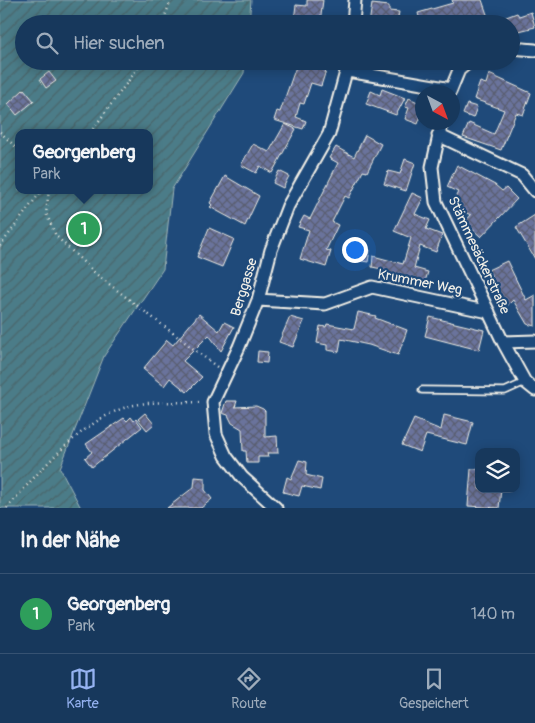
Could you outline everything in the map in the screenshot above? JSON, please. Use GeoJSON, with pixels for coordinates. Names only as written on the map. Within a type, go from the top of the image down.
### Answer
{"type":"FeatureCollection","features":[{"type":"Feature","properties":{"kind":"street"},"geometry":{"type":"LineString","coordinates":[[354,15],[355,0]]}},
{"type":"Feature","properties":{"kind":"street"},"geometry":{"type":"LineString","coordinates":[[520,49],[535,50]]}},
{"type":"Feature","properties":{"kind":"street","name":"Berggasse"},"geometry":{"type":"LineString","coordinates":[[213,402],[258,300],[271,250],[288,206],[329,134],[347,70]]}},
{"type":"Feature","properties":{"kind":"street"},"geometry":{"type":"LineString","coordinates":[[364,70],[426,85]]}},
{"type":"Feature","properties":{"kind":"street"},"geometry":{"type":"LineString","coordinates":[[453,85],[459,70]]}},
{"type":"Feature","properties":{"kind":"street","name":"Stämmesäckerstraße"},"geometry":{"type":"LineString","coordinates":[[440,130],[432,167],[436,202],[503,342],[525,382],[535,390]]}},
{"type":"Feature","properties":{"kind":"street"},"geometry":{"type":"LineString","coordinates":[[438,135],[522,176],[535,191]]}},
{"type":"Feature","properties":{"kind":"street","name":"Krummer Weg"},"geometry":{"type":"LineString","coordinates":[[258,300],[325,304],[372,286],[489,312]]}},
{"type":"Feature","properties":{"kind":"street"},"geometry":{"type":"LineString","coordinates":[[503,342],[535,340]]}},
{"type":"Feature","properties":{"kind":"street"},"geometry":{"type":"LineString","coordinates":[[213,402],[216,434],[226,456],[242,477],[276,508]]}},
{"type":"Feature","properties":{"kind":"lane"},"geometry":{"type":"LineString","coordinates":[[422,390],[505,391],[525,382]]}},
{"type":"Feature","properties":{"kind":"path"},"geometry":{"type":"LineString","coordinates":[[165,15],[171,0]]}},
{"type":"Feature","properties":{"kind":"path"},"geometry":{"type":"LineString","coordinates":[[93,129],[136,70]]}},
{"type":"Feature","properties":{"kind":"path"},"geometry":{"type":"LineString","coordinates":[[0,132],[15,146]]}},
{"type":"Feature","properties":{"kind":"path"},"geometry":{"type":"LineString","coordinates":[[0,246],[39,194]]}},
{"type":"Feature","properties":{"kind":"path"},"geometry":{"type":"LineString","coordinates":[[48,194],[46,213],[56,236],[96,274],[226,374]]}},
{"type":"Feature","properties":{"kind":"path"},"geometry":{"type":"LineString","coordinates":[[7,508],[38,472],[96,420],[139,404],[213,402]]}},
{"type":"Feature","properties":{"kind":"green space"},"geometry":{"type":"Polygon","coordinates":[[[0,0],[251,0],[250,15],[15,15],[15,70],[244,70],[172,189],[163,269],[104,356],[60,468],[81,508],[0,508],[0,0]]]}},
{"type":"Feature","properties":{"kind":"building"},"geometry":{"type":"Polygon","coordinates":[[[307,0],[323,0],[321,15],[295,15],[296,5],[307,6],[307,0]]]}},
{"type":"Feature","properties":{"kind":"building"},"geometry":{"type":"Polygon","coordinates":[[[452,0],[482,0],[487,15],[419,15],[418,13],[453,3],[452,0]]]}},
{"type":"Feature","properties":{"kind":"building"},"geometry":{"type":"Polygon","coordinates":[[[372,4],[389,6],[389,11],[399,12],[398,15],[370,15],[372,4]]]}},
{"type":"Feature","properties":{"kind":"building"},"geometry":{"type":"Polygon","coordinates":[[[531,12],[535,27],[520,31],[520,16],[531,12]]]}},
{"type":"Feature","properties":{"kind":"building"},"geometry":{"type":"Polygon","coordinates":[[[295,70],[326,70],[321,86],[311,83],[304,104],[300,103],[296,117],[306,121],[303,129],[274,120],[277,111],[280,112],[295,70]]]}},
{"type":"Feature","properties":{"kind":"building"},"geometry":{"type":"Polygon","coordinates":[[[49,72],[56,81],[46,88],[40,79],[49,72]]]}},
{"type":"Feature","properties":{"kind":"building"},"geometry":{"type":"Polygon","coordinates":[[[489,74],[531,93],[523,115],[516,113],[501,150],[463,137],[469,123],[494,134],[504,110],[474,99],[480,82],[486,84],[489,74]]]}},
{"type":"Feature","properties":{"kind":"building"},"geometry":{"type":"Polygon","coordinates":[[[24,89],[34,101],[17,115],[8,104],[24,89]]]}},
{"type":"Feature","properties":{"kind":"building"},"geometry":{"type":"Polygon","coordinates":[[[382,89],[405,98],[396,115],[366,104],[371,91],[380,95],[382,89]]]}},
{"type":"Feature","properties":{"kind":"building"},"geometry":{"type":"Polygon","coordinates":[[[409,98],[415,101],[415,123],[405,119],[409,108],[405,107],[409,98]]]}},
{"type":"Feature","properties":{"kind":"building"},"geometry":{"type":"Polygon","coordinates":[[[467,104],[477,107],[473,118],[463,114],[467,104]]]}},
{"type":"Feature","properties":{"kind":"building"},"geometry":{"type":"Polygon","coordinates":[[[285,124],[296,129],[272,173],[260,166],[256,173],[241,165],[253,144],[269,152],[285,124]]]}},
{"type":"Feature","properties":{"kind":"building"},"geometry":{"type":"Polygon","coordinates":[[[365,135],[381,144],[367,172],[363,171],[349,198],[345,196],[332,222],[338,225],[326,250],[331,251],[326,267],[300,259],[309,230],[298,227],[304,216],[310,219],[338,163],[329,158],[336,147],[354,157],[365,135]]]}},
{"type":"Feature","properties":{"kind":"building"},"geometry":{"type":"Polygon","coordinates":[[[405,159],[415,163],[406,191],[384,184],[388,171],[400,174],[405,159]]]}},
{"type":"Feature","properties":{"kind":"building"},"geometry":{"type":"Polygon","coordinates":[[[457,165],[495,185],[502,191],[506,188],[517,199],[481,237],[465,222],[471,215],[451,206],[458,192],[447,187],[457,165]]]}},
{"type":"Feature","properties":{"kind":"building"},"geometry":{"type":"Polygon","coordinates":[[[279,171],[289,176],[283,188],[273,183],[279,171]]]}},
{"type":"Feature","properties":{"kind":"building"},"geometry":{"type":"Polygon","coordinates":[[[225,176],[259,196],[245,226],[210,207],[212,205],[210,203],[225,176]]]}},
{"type":"Feature","properties":{"kind":"building"},"geometry":{"type":"Polygon","coordinates":[[[412,193],[423,198],[415,214],[430,220],[426,229],[442,235],[436,252],[420,246],[414,268],[428,272],[424,285],[381,273],[382,269],[372,267],[373,256],[403,264],[411,238],[394,231],[412,193]]]}},
{"type":"Feature","properties":{"kind":"building"},"geometry":{"type":"Polygon","coordinates":[[[535,215],[535,259],[516,227],[535,215]]]}},
{"type":"Feature","properties":{"kind":"building"},"geometry":{"type":"Polygon","coordinates":[[[209,228],[234,239],[222,267],[197,257],[209,228]]]}},
{"type":"Feature","properties":{"kind":"building"},"geometry":{"type":"Polygon","coordinates":[[[357,249],[370,250],[368,262],[356,260],[357,249]]]}},
{"type":"Feature","properties":{"kind":"building"},"geometry":{"type":"Polygon","coordinates":[[[507,261],[526,300],[535,295],[535,326],[527,324],[513,300],[506,307],[488,270],[507,261]]]}},
{"type":"Feature","properties":{"kind":"building"},"geometry":{"type":"Polygon","coordinates":[[[358,312],[376,316],[375,318],[407,330],[398,355],[369,345],[341,339],[339,352],[327,350],[327,345],[317,343],[320,326],[326,327],[327,324],[354,329],[358,312]]]}},
{"type":"Feature","properties":{"kind":"building"},"geometry":{"type":"Polygon","coordinates":[[[199,314],[219,331],[224,322],[234,327],[221,351],[209,335],[183,361],[202,377],[187,392],[170,378],[164,386],[143,369],[167,340],[173,345],[199,314]]]}},
{"type":"Feature","properties":{"kind":"building"},"geometry":{"type":"Polygon","coordinates":[[[290,317],[304,321],[293,347],[279,342],[290,317]]]}},
{"type":"Feature","properties":{"kind":"building"},"geometry":{"type":"Polygon","coordinates":[[[430,317],[484,330],[479,350],[425,336],[430,317]]]}},
{"type":"Feature","properties":{"kind":"building"},"geometry":{"type":"Polygon","coordinates":[[[258,351],[268,352],[267,363],[257,362],[258,351]]]}},
{"type":"Feature","properties":{"kind":"building"},"geometry":{"type":"Polygon","coordinates":[[[226,401],[237,401],[235,407],[256,406],[265,411],[265,437],[277,436],[278,453],[267,453],[268,457],[258,457],[258,463],[247,463],[246,451],[243,451],[242,429],[232,423],[228,415],[222,413],[226,401]]]}},
{"type":"Feature","properties":{"kind":"building"},"geometry":{"type":"Polygon","coordinates":[[[145,413],[154,424],[147,430],[138,419],[145,413]]]}},
{"type":"Feature","properties":{"kind":"building"},"geometry":{"type":"Polygon","coordinates":[[[444,415],[473,422],[467,445],[426,435],[420,452],[402,445],[414,419],[441,430],[444,415]]]}},
{"type":"Feature","properties":{"kind":"building"},"geometry":{"type":"Polygon","coordinates":[[[131,417],[134,421],[136,419],[142,427],[92,467],[85,458],[92,452],[86,444],[124,418],[127,421],[131,417]]]}},
{"type":"Feature","properties":{"kind":"building"},"geometry":{"type":"Polygon","coordinates":[[[299,460],[307,462],[306,475],[322,479],[320,490],[302,486],[299,496],[283,492],[287,477],[291,479],[299,460]]]}},
{"type":"Feature","properties":{"kind":"building"},"geometry":{"type":"Polygon","coordinates":[[[471,469],[475,469],[475,493],[501,493],[499,508],[468,506],[471,469]]]}},
{"type":"Feature","properties":{"kind":"building"},"geometry":{"type":"Polygon","coordinates":[[[195,477],[205,478],[205,490],[212,499],[201,508],[167,508],[194,487],[195,477]]]}},
{"type":"Feature","properties":{"kind":"place","name":"Georgenberg"},"geometry":{"type":"Point","coordinates":[84,229]}}]}
